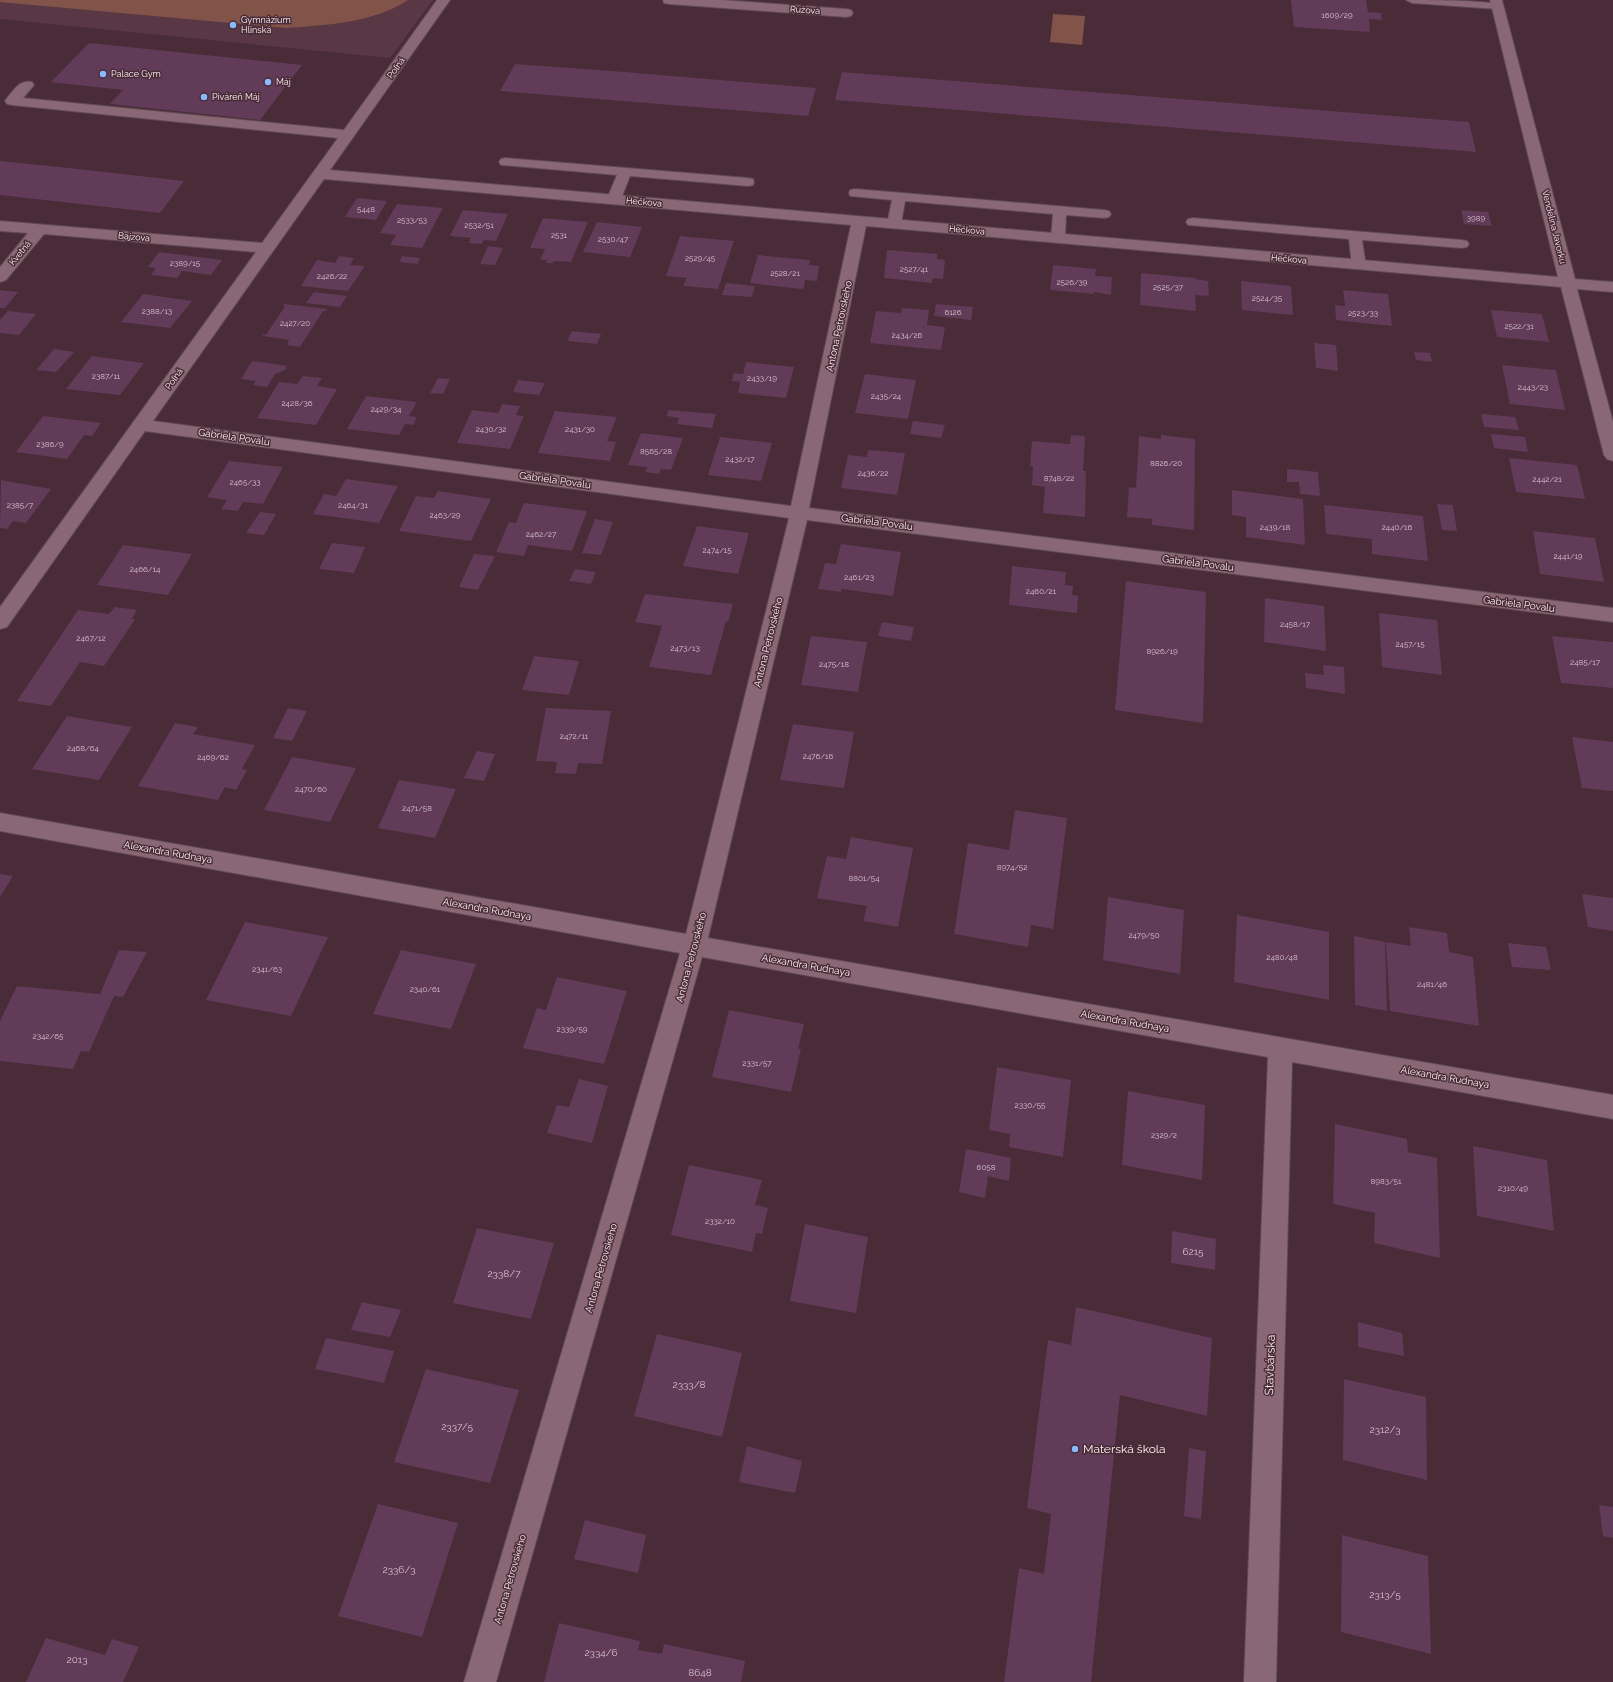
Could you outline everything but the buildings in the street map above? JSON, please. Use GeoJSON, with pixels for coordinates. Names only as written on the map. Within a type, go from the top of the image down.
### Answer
{"type":"FeatureCollection","features":[{"type":"Feature","properties":{"kind":"street","name":"Poľná"},"geometry":{"type":"LineString","coordinates":[[0,622],[444,0]]}},
{"type":"Feature","properties":{"kind":"street","name":"Ružová"},"geometry":{"type":"LineString","coordinates":[[669,0],[846,13]]}},
{"type":"Feature","properties":{"kind":"street","name":"Vendelína Javorku"},"geometry":{"type":"LineString","coordinates":[[1496,3],[1613,455]]}},
{"type":"Feature","properties":{"kind":"street"},"geometry":{"type":"LineString","coordinates":[[28,85],[12,101],[348,135]]}},
{"type":"Feature","properties":{"kind":"street","name":"Hečkova"},"geometry":{"type":"LineString","coordinates":[[320,174],[1613,287]]}},
{"type":"Feature","properties":{"kind":"street","name":"Antona Petrovského"},"geometry":{"type":"LineString","coordinates":[[480,1682],[694,945],[799,513],[860,220]]}},
{"type":"Feature","properties":{"kind":"street","name":"Bajzova"},"geometry":{"type":"LineString","coordinates":[[0,226],[267,248]]}},
{"type":"Feature","properties":{"kind":"street","name":"Kvetná"},"geometry":{"type":"LineString","coordinates":[[0,277],[39,230]]}},
{"type":"Feature","properties":{"kind":"street","name":"Gabriela Povalu"},"geometry":{"type":"LineString","coordinates":[[141,425],[799,513],[1613,615]]}},
{"type":"Feature","properties":{"kind":"street","name":"Alexandra Rudnaya"},"geometry":{"type":"LineString","coordinates":[[0,822],[1613,1107]]}},
{"type":"Feature","properties":{"kind":"street","name":"Stavbárska"},"geometry":{"type":"LineString","coordinates":[[1260,1682],[1280,1048]]}},
{"type":"Feature","properties":{"kind":"lane"},"geometry":{"type":"LineString","coordinates":[[1412,0],[1496,3]]}},
{"type":"Feature","properties":{"kind":"lane"},"geometry":{"type":"LineString","coordinates":[[505,162],[748,182]]}},
{"type":"Feature","properties":{"kind":"lane"},"geometry":{"type":"LineString","coordinates":[[614,199],[625,172]]}},
{"type":"Feature","properties":{"kind":"lane"},"geometry":{"type":"LineString","coordinates":[[855,193],[1104,214]]}},
{"type":"Feature","properties":{"kind":"lane"},"geometry":{"type":"LineString","coordinates":[[894,224],[899,196]]}},
{"type":"Feature","properties":{"kind":"lane"},"geometry":{"type":"LineString","coordinates":[[1058,238],[1060,210]]}},
{"type":"Feature","properties":{"kind":"lane"},"geometry":{"type":"LineString","coordinates":[[1193,222],[1462,244]]}},
{"type":"Feature","properties":{"kind":"lane"},"geometry":{"type":"LineString","coordinates":[[1355,235],[1359,266]]}},
{"type":"Feature","properties":{"kind":"shaded area","name":"Gymnázium Hlinská"},"geometry":{"type":"Polygon","coordinates":[[[0,0],[433,0],[390,58],[0,19],[0,0]]]}},
{"type":"Feature","properties":{"kind":"shaded area"},"geometry":{"type":"Polygon","coordinates":[[[0,0],[408,0],[380,14],[349,22],[286,28],[0,2],[0,0]]]}},
{"type":"Feature","properties":{"kind":"shaded area"},"geometry":{"type":"Polygon","coordinates":[[[1053,14],[1085,16],[1082,45],[1050,42],[1053,14]]]}},
{"type":"Feature","properties":{"kind":"place","name":"Gymnázium Hlinská"},"geometry":{"type":"Point","coordinates":[233,25]}},
{"type":"Feature","properties":{"kind":"place","name":"Palace Gym"},"geometry":{"type":"Point","coordinates":[103,74]}},
{"type":"Feature","properties":{"kind":"place","name":"Máj"},"geometry":{"type":"Point","coordinates":[268,82]}},
{"type":"Feature","properties":{"kind":"place","name":"Piváreň Máj"},"geometry":{"type":"Point","coordinates":[204,97]}},
{"type":"Feature","properties":{"kind":"place","name":"Materská škola"},"geometry":{"type":"Point","coordinates":[1075,1449]}}]}
